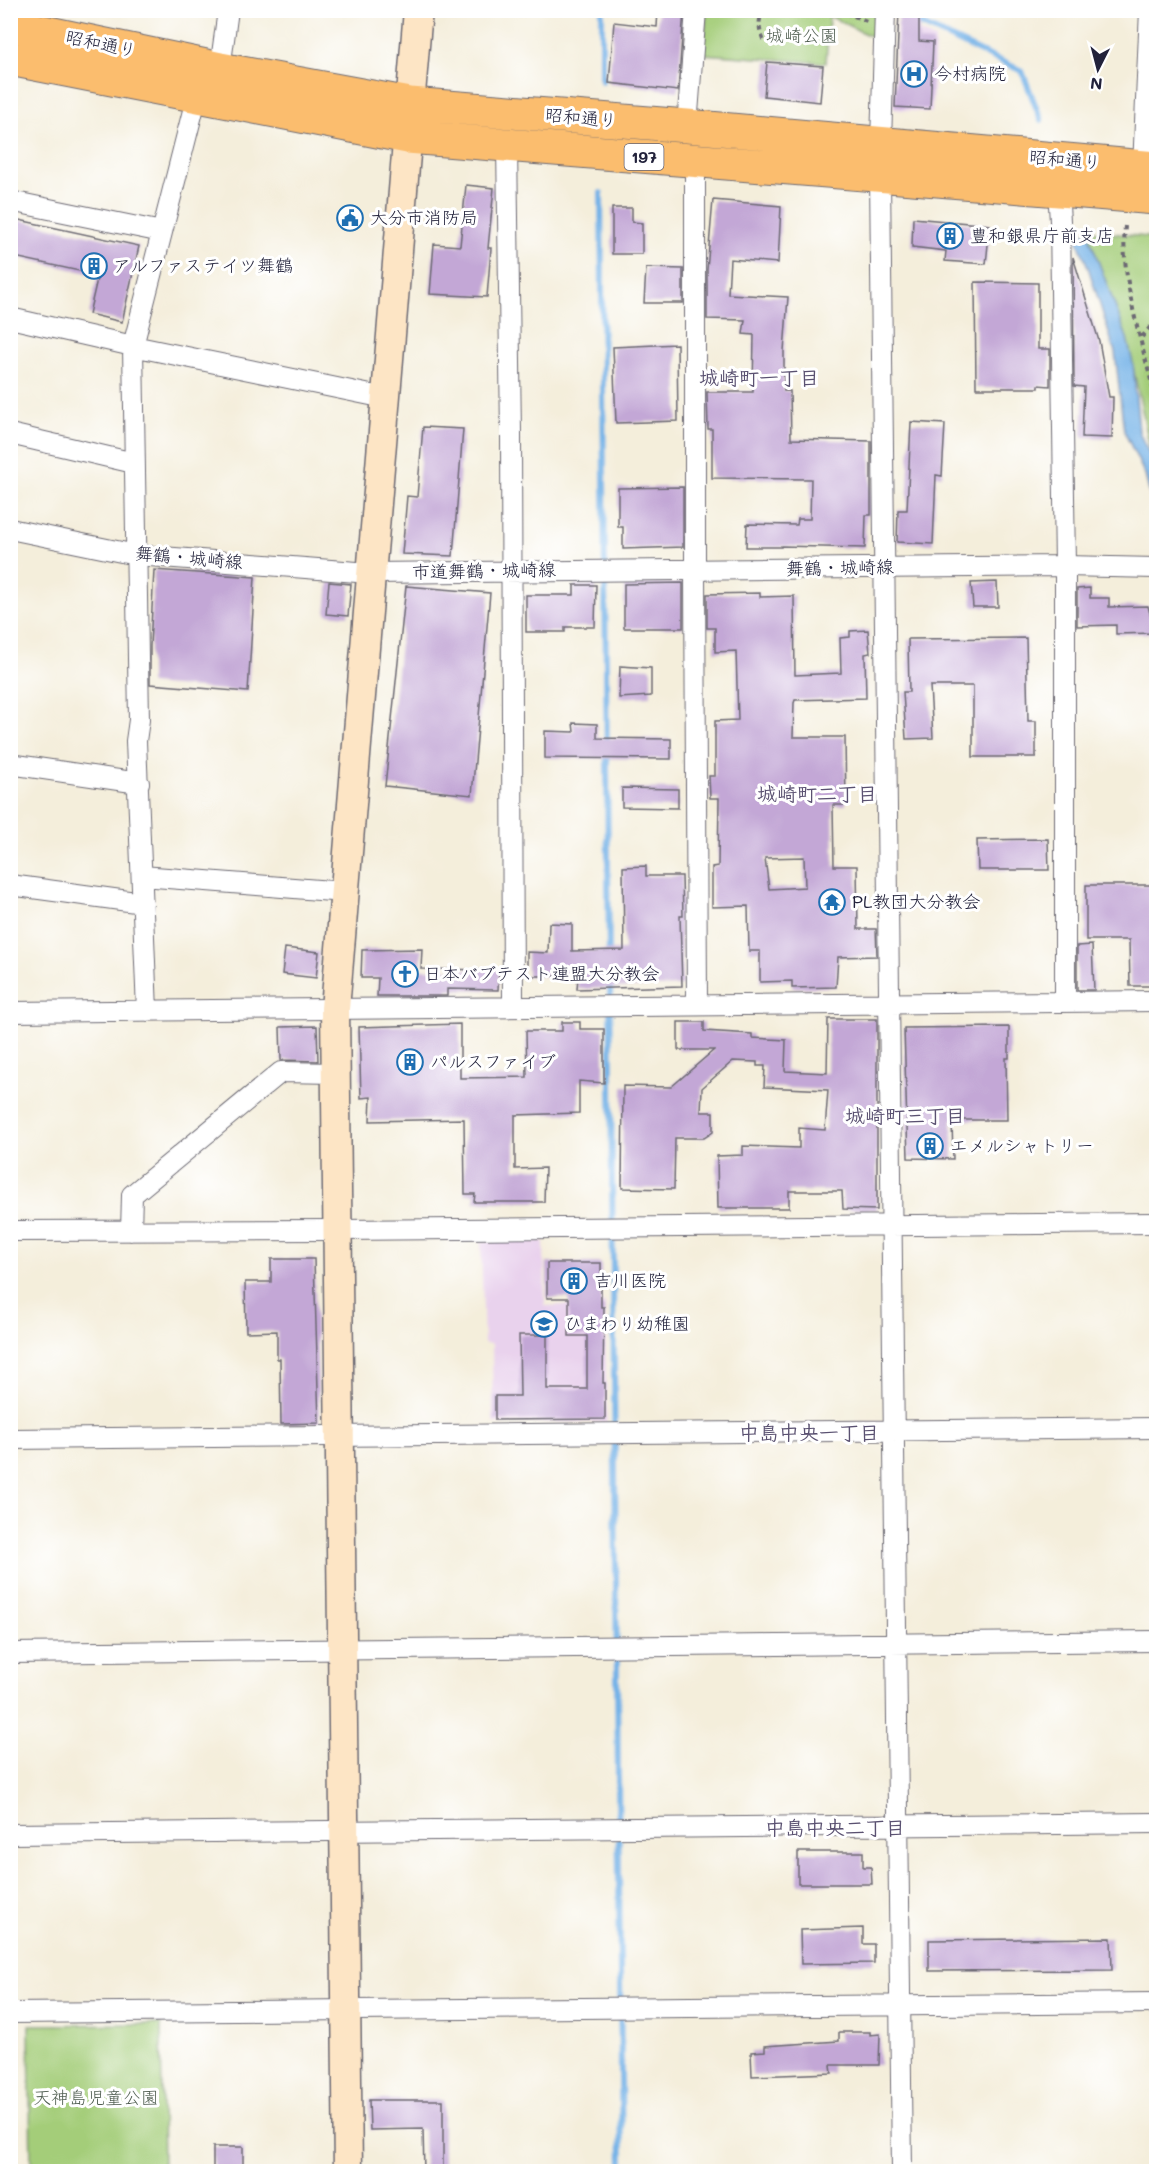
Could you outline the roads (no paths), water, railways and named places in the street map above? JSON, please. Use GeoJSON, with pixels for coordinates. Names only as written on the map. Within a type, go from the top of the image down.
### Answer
{"type":"FeatureCollection","features":[{"type":"Feature","properties":{"kind":"highway","name":"昭和通り"},"geometry":{"type":"LineString","coordinates":[[10,25],[220,69],[410,104],[687,126],[1150,168]]}},
{"type":"Feature","properties":{"kind":"highway","name":"昭和通り"},"geometry":{"type":"LineString","coordinates":[[10,59],[408,137],[1156,198]]}},
{"type":"Feature","properties":{"kind":"street"},"geometry":{"type":"LineString","coordinates":[[220,69],[228,10]]}},
{"type":"Feature","properties":{"kind":"street"},"geometry":{"type":"LineString","coordinates":[[348,2172],[335,1009],[418,10]]}},
{"type":"Feature","properties":{"kind":"street"},"geometry":{"type":"LineString","coordinates":[[687,126],[696,10]]}},
{"type":"Feature","properties":{"kind":"street"},"geometry":{"type":"LineString","coordinates":[[1150,10],[1150,168]]}},
{"type":"Feature","properties":{"kind":"street"},"geometry":{"type":"LineString","coordinates":[[885,20],[880,176],[902,2172]]}},
{"type":"Feature","properties":{"kind":"street"},"geometry":{"type":"LineString","coordinates":[[147,1011],[136,741],[139,720],[133,346],[197,95]]}},
{"type":"Feature","properties":{"kind":"street"},"geometry":{"type":"LineString","coordinates":[[507,145],[512,571],[513,1006]]}},
{"type":"Feature","properties":{"kind":"street"},"geometry":{"type":"LineString","coordinates":[[695,161],[697,1005]]}},
{"type":"Feature","properties":{"kind":"street"},"geometry":{"type":"LineString","coordinates":[[1058,190],[1065,566],[1065,1002]]}},
{"type":"Feature","properties":{"kind":"street"},"geometry":{"type":"LineString","coordinates":[[10,201],[162,232]]}},
{"type":"Feature","properties":{"kind":"street"},"geometry":{"type":"LineString","coordinates":[[10,318],[385,398]]}},
{"type":"Feature","properties":{"kind":"street"},"geometry":{"type":"LineString","coordinates":[[10,434],[135,464]]}},
{"type":"Feature","properties":{"kind":"street","name":"舞鶴・城崎線"},"geometry":{"type":"LineString","coordinates":[[10,529],[136,555],[370,573]]}},
{"type":"Feature","properties":{"kind":"street","name":"舞鶴・城崎線"},"geometry":{"type":"LineString","coordinates":[[607,570],[1065,566],[1156,568]]}},
{"type":"Feature","properties":{"kind":"street","name":"市道舞鶴・城崎線"},"geometry":{"type":"LineString","coordinates":[[370,573],[607,570]]}},
{"type":"Feature","properties":{"kind":"street"},"geometry":{"type":"LineString","coordinates":[[10,764],[139,783]]}},
{"type":"Feature","properties":{"kind":"street"},"geometry":{"type":"LineString","coordinates":[[142,876],[344,892]]}},
{"type":"Feature","properties":{"kind":"street"},"geometry":{"type":"LineString","coordinates":[[10,885],[143,903]]}},
{"type":"Feature","properties":{"kind":"street"},"geometry":{"type":"LineString","coordinates":[[10,1012],[1156,1001]]}},
{"type":"Feature","properties":{"kind":"street"},"geometry":{"type":"LineString","coordinates":[[131,1231],[132,1195],[281,1072],[336,1073]]}},
{"type":"Feature","properties":{"kind":"street"},"geometry":{"type":"LineString","coordinates":[[10,1231],[1156,1223]]}},
{"type":"Feature","properties":{"kind":"street"},"geometry":{"type":"LineString","coordinates":[[10,1439],[1156,1428]]}},
{"type":"Feature","properties":{"kind":"street"},"geometry":{"type":"LineString","coordinates":[[10,1653],[1156,1641]]}},
{"type":"Feature","properties":{"kind":"street"},"geometry":{"type":"LineString","coordinates":[[10,1834],[1156,1823]]}},
{"type":"Feature","properties":{"kind":"street"},"geometry":{"type":"LineString","coordinates":[[10,2013],[1156,2003]]}},
{"type":"Feature","properties":{"kind":"water"},"geometry":{"type":"Polygon","coordinates":[[[1077,232],[1090,234],[1127,338],[1133,363],[1139,432],[1156,469],[1156,518],[1145,475],[1124,431],[1115,352],[1076,237],[1077,232]]]}},
{"type":"Feature","properties":{"kind":"waterway"},"geometry":{"type":"LineString","coordinates":[[602,10],[602,81]]}},
{"type":"Feature","properties":{"kind":"waterway"},"geometry":{"type":"LineString","coordinates":[[890,10],[1022,71],[1041,120]]}},
{"type":"Feature","properties":{"kind":"waterway"},"geometry":{"type":"LineString","coordinates":[[601,193],[609,958]]}},
{"type":"Feature","properties":{"kind":"waterway"},"geometry":{"type":"LineString","coordinates":[[610,980],[622,2172]]}},
{"type":"Feature","properties":{"kind":"place","name":"今村病院"},"geometry":{"type":"Point","coordinates":[914,74]}},
{"type":"Feature","properties":{"kind":"place","name":"大分市消防局"},"geometry":{"type":"Point","coordinates":[350,218]}},
{"type":"Feature","properties":{"kind":"place","name":"豊和銀県庁前支店"},"geometry":{"type":"Point","coordinates":[950,236]}},
{"type":"Feature","properties":{"kind":"place","name":"アルファステイツ舞鶴"},"geometry":{"type":"Point","coordinates":[94,266]}},
{"type":"Feature","properties":{"kind":"place","name":"PL教団大分教会"},"geometry":{"type":"Point","coordinates":[832,902]}},
{"type":"Feature","properties":{"kind":"place","name":"日本バブテスト連盟大分教会"},"geometry":{"type":"Point","coordinates":[405,974]}},
{"type":"Feature","properties":{"kind":"place","name":"パルスファイブ"},"geometry":{"type":"Point","coordinates":[410,1062]}},
{"type":"Feature","properties":{"kind":"place","name":"エメルシャトリー"},"geometry":{"type":"Point","coordinates":[930,1146]}},
{"type":"Feature","properties":{"kind":"place","name":"吉川医院"},"geometry":{"type":"Point","coordinates":[574,1281]}},
{"type":"Feature","properties":{"kind":"place","name":"ひまわり幼稚園"},"geometry":{"type":"Point","coordinates":[544,1324]}},
{"type":"Feature","properties":{"kind":"district","name":"城崎町一丁目"},"geometry":{"type":"Point","coordinates":[759,378]}},
{"type":"Feature","properties":{"kind":"district","name":"城崎町二丁目"},"geometry":{"type":"Point","coordinates":[817,794]}},
{"type":"Feature","properties":{"kind":"district","name":"城崎町三丁目"},"geometry":{"type":"Point","coordinates":[905,1116]}},
{"type":"Feature","properties":{"kind":"district","name":"中島中央一丁目"},"geometry":{"type":"Point","coordinates":[809,1433]}},
{"type":"Feature","properties":{"kind":"district","name":"中島中央二丁目"},"geometry":{"type":"Point","coordinates":[835,1828]}},
{"type":"Feature","properties":{"kind":"park label","name":"城崎公園"},"geometry":{"type":"Point","coordinates":[802,36]}},
{"type":"Feature","properties":{"kind":"park label","name":"天神島児童公園"},"geometry":{"type":"Point","coordinates":[96,2098]}}]}
